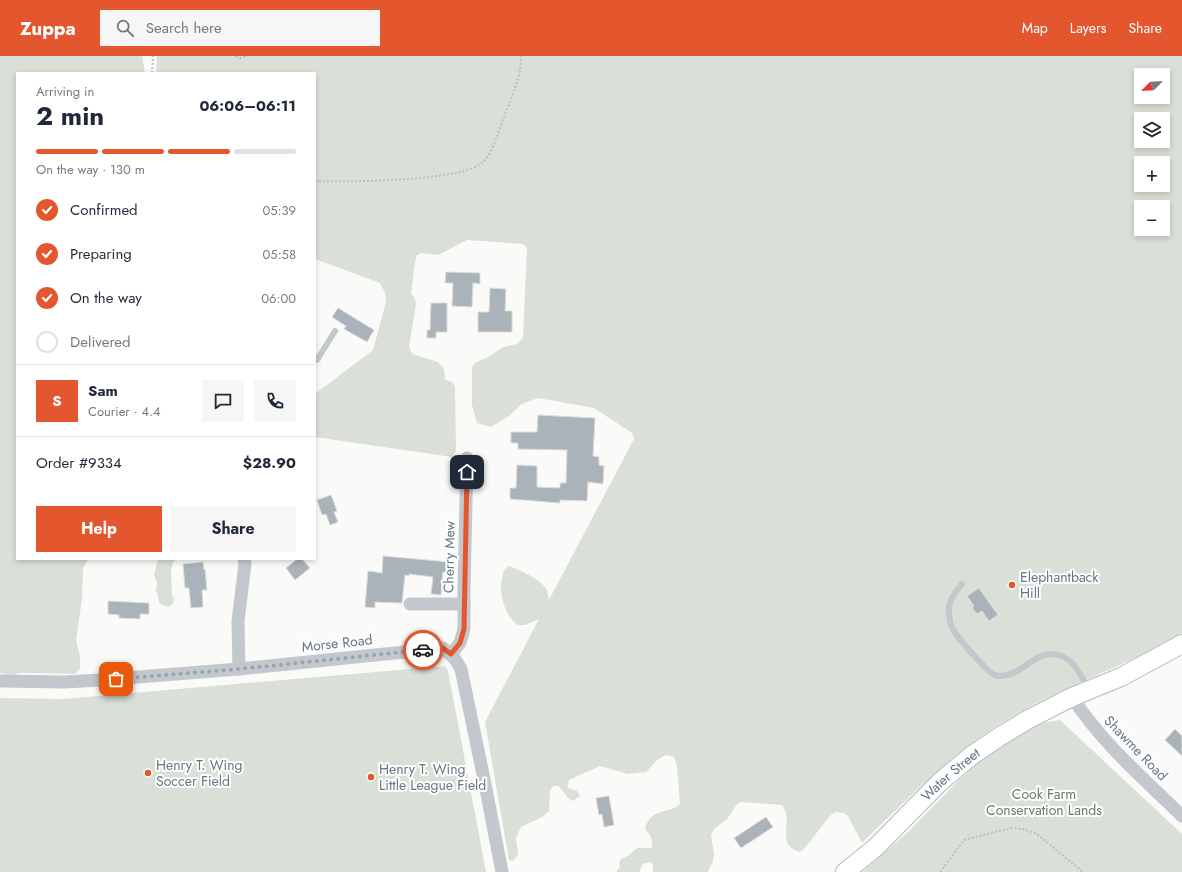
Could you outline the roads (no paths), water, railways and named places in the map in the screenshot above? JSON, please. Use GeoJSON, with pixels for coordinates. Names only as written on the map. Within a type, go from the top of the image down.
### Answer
{"type":"FeatureCollection","features":[{"type":"Feature","properties":{"kind":"main road","name":"Water Street"},"geometry":{"type":"LineString","coordinates":[[845,872],[876,848],[940,782],[971,756],[999,737],[1027,720],[1080,694],[1121,677],[1182,644]]}},
{"type":"Feature","properties":{"kind":"street","name":"Cherry Mew"},"geometry":{"type":"LineString","coordinates":[[451,654],[462,638],[464,629],[467,458]]}},
{"type":"Feature","properties":{"kind":"street"},"geometry":{"type":"LineString","coordinates":[[239,669],[238,621],[246,561]]}},
{"type":"Feature","properties":{"kind":"street"},"geometry":{"type":"LineString","coordinates":[[410,604],[464,604]]}},
{"type":"Feature","properties":{"kind":"street","name":"Morse Road"},"geometry":{"type":"LineString","coordinates":[[0,681],[72,681],[239,669],[437,648],[443,648],[451,654]]}},
{"type":"Feature","properties":{"kind":"street"},"geometry":{"type":"LineString","coordinates":[[451,654],[461,669],[502,872]]}},
{"type":"Feature","properties":{"kind":"street","name":"Shawme Road"},"geometry":{"type":"LineString","coordinates":[[1080,694],[1085,718],[1110,747],[1182,816]]}},
{"type":"Feature","properties":{"kind":"lane"},"geometry":{"type":"LineString","coordinates":[[316,360],[335,332]]}},
{"type":"Feature","properties":{"kind":"lane"},"geometry":{"type":"LineString","coordinates":[[962,584],[951,598],[949,610],[953,631],[987,669],[995,675],[1002,676],[1012,674],[1042,656],[1059,655],[1072,663],[1079,672],[1080,694]]}},
{"type":"Feature","properties":{"kind":"place","name":"Elephantback Hill"},"geometry":{"type":"Point","coordinates":[1012,585]}},
{"type":"Feature","properties":{"kind":"place","name":"Henry T. Wing Soccer Field"},"geometry":{"type":"Point","coordinates":[148,773]}},
{"type":"Feature","properties":{"kind":"place","name":"Henry T. Wing Little League Field"},"geometry":{"type":"Point","coordinates":[371,777]}},
{"type":"Feature","properties":{"kind":"park label","name":"Cook Farm Conservation Lands"},"geometry":{"type":"Point","coordinates":[1044,802]}}]}
